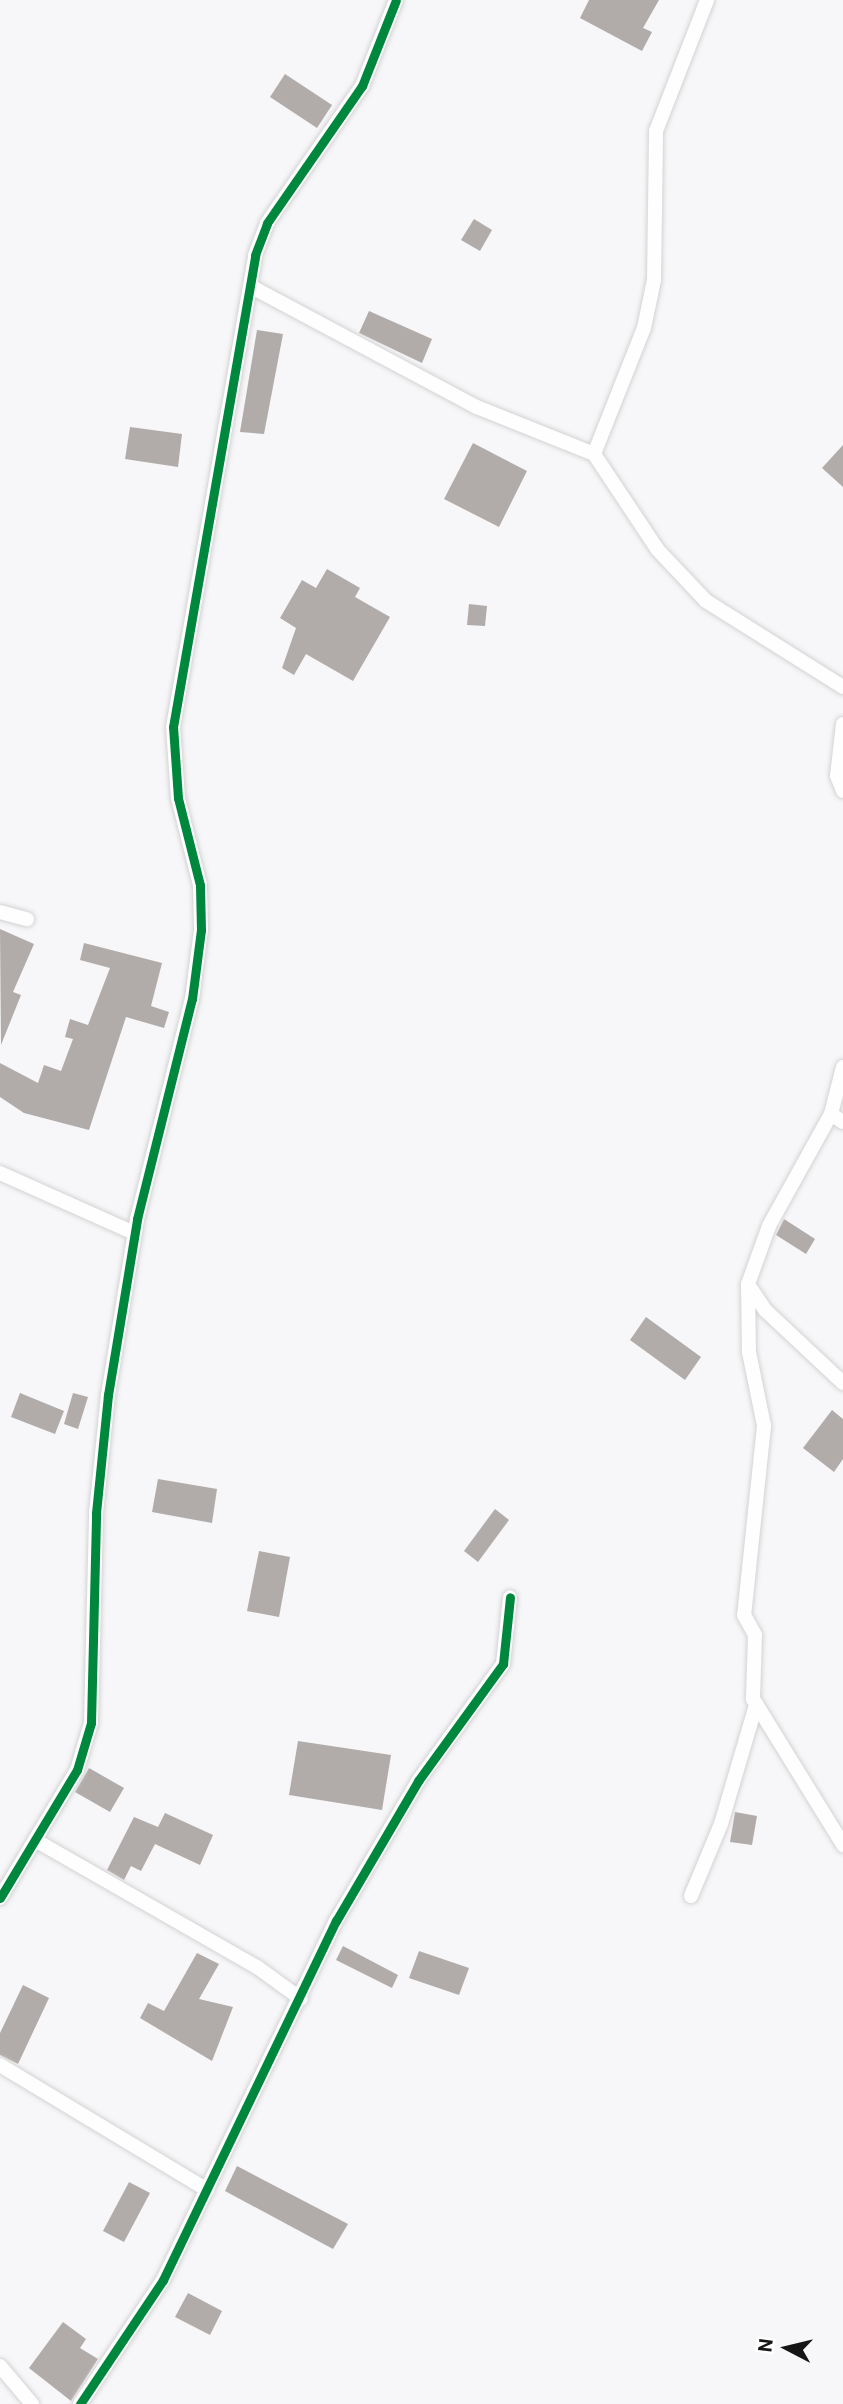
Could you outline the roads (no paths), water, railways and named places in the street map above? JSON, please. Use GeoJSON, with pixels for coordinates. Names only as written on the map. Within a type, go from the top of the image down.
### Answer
{"type":"FeatureCollection","features":[{"type":"Feature","properties":{"kind":"street"},"geometry":{"type":"LineString","coordinates":[[0,1898],[77,1770],[90,1723],[98,1472],[134,1233],[192,999],[201,930],[200,885],[178,798],[173,727],[250,286],[267,223],[362,86],[396,0]]}},
{"type":"Feature","properties":{"kind":"street"},"geometry":{"type":"LineString","coordinates":[[594,454],[644,328],[654,280],[656,131],[706,0]]}},
{"type":"Feature","properties":{"kind":"street"},"geometry":{"type":"LineString","coordinates":[[250,286],[477,407],[594,454],[657,549],[706,601],[843,687]]}},
{"type":"Feature","properties":{"kind":"street"},"geometry":{"type":"LineString","coordinates":[[843,724],[837,776],[843,791]]}},
{"type":"Feature","properties":{"kind":"street"},"geometry":{"type":"LineString","coordinates":[[0,912],[27,919]]}},
{"type":"Feature","properties":{"kind":"street"},"geometry":{"type":"LineString","coordinates":[[843,1067],[837,1118],[769,1226],[748,1284],[748,1352],[764,1426],[744,1615],[755,1635],[750,1681],[756,1705],[843,1845]]}},
{"type":"Feature","properties":{"kind":"street"},"geometry":{"type":"LineString","coordinates":[[0,1173],[134,1233]]}},
{"type":"Feature","properties":{"kind":"street"},"geometry":{"type":"LineString","coordinates":[[748,1284],[765,1310],[843,1383]]}},
{"type":"Feature","properties":{"kind":"street"},"geometry":{"type":"LineString","coordinates":[[80,2404],[163,2280],[301,1999],[336,1921],[418,1781],[503,1664],[510,1597]]}},
{"type":"Feature","properties":{"kind":"street"},"geometry":{"type":"LineString","coordinates":[[691,1896],[721,1824],[756,1705]]}},
{"type":"Feature","properties":{"kind":"street"},"geometry":{"type":"LineString","coordinates":[[35,1840],[257,1967],[301,1999]]}},
{"type":"Feature","properties":{"kind":"street"},"geometry":{"type":"LineString","coordinates":[[0,2065],[208,2190]]}},
{"type":"Feature","properties":{"kind":"street"},"geometry":{"type":"LineString","coordinates":[[0,2366],[32,2404]]}}]}
